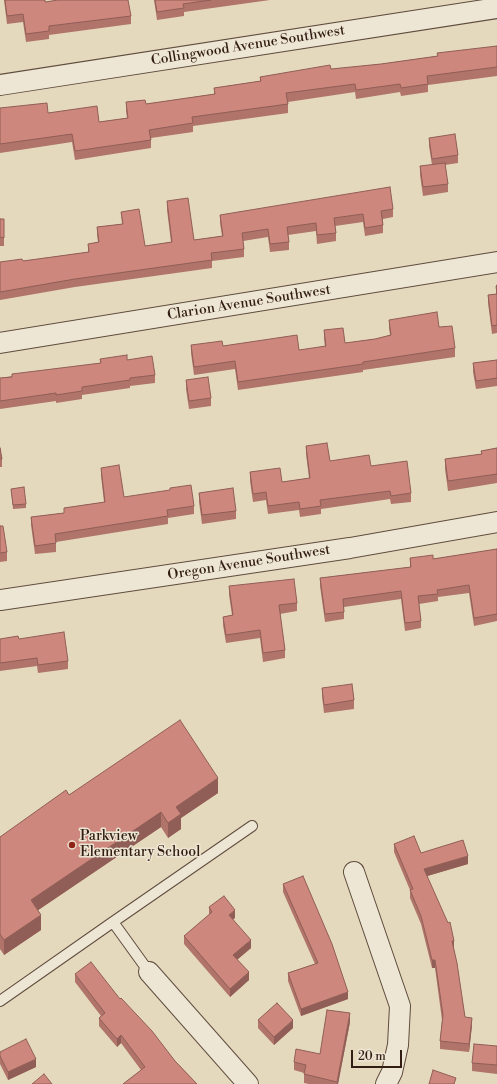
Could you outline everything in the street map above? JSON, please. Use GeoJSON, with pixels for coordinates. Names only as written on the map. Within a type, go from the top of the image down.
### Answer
{"type":"FeatureCollection","features":[{"type":"Feature","properties":{"kind":"street","name":"Collingwood Avenue Southwest"},"geometry":{"type":"LineString","coordinates":[[0,85],[497,8]]}},
{"type":"Feature","properties":{"kind":"street","name":"Clarion Avenue Southwest"},"geometry":{"type":"LineString","coordinates":[[0,343],[497,262]]}},
{"type":"Feature","properties":{"kind":"street","name":"Oregon Avenue Southwest"},"geometry":{"type":"LineString","coordinates":[[0,600],[350,548],[497,522]]}},
{"type":"Feature","properties":{"kind":"street"},"geometry":{"type":"LineString","coordinates":[[354,872],[400,1006],[398,1045],[392,1072],[386,1084]]}},
{"type":"Feature","properties":{"kind":"street"},"geometry":{"type":"LineString","coordinates":[[149,972],[248,1084]]}},
{"type":"Feature","properties":{"kind":"lane"},"geometry":{"type":"LineString","coordinates":[[0,1001],[252,826]]}},
{"type":"Feature","properties":{"kind":"lane"},"geometry":{"type":"LineString","coordinates":[[113,922],[149,972]]}},
{"type":"Feature","properties":{"kind":"building"},"geometry":{"type":"Polygon","coordinates":[[[5,0],[45,0],[45,2],[58,0],[128,0],[131,16],[49,26],[49,31],[26,34],[23,14],[7,16],[5,0]]]}},
{"type":"Feature","properties":{"kind":"building"},"geometry":{"type":"Polygon","coordinates":[[[155,0],[211,0],[183,4],[184,8],[157,12],[155,0]]]}},
{"type":"Feature","properties":{"kind":"building"},"geometry":{"type":"Polygon","coordinates":[[[497,46],[497,67],[427,76],[428,84],[401,88],[400,84],[356,90],[355,84],[286,93],[288,104],[192,117],[193,123],[149,130],[151,140],[75,151],[72,134],[0,144],[0,108],[47,103],[48,113],[97,106],[99,122],[128,118],[126,102],[145,100],[146,104],[215,94],[214,88],[261,81],[260,77],[330,65],[331,69],[381,64],[438,56],[437,53],[497,46]]]}},
{"type":"Feature","properties":{"kind":"building"},"geometry":{"type":"Polygon","coordinates":[[[455,134],[458,155],[432,159],[429,138],[455,134]]]}},
{"type":"Feature","properties":{"kind":"building"},"geometry":{"type":"Polygon","coordinates":[[[445,163],[448,184],[423,187],[420,166],[445,163]]]}},
{"type":"Feature","properties":{"kind":"building"},"geometry":{"type":"Polygon","coordinates":[[[390,187],[393,209],[381,211],[383,225],[365,228],[363,214],[334,218],[336,233],[317,235],[316,223],[287,227],[289,242],[270,244],[268,229],[242,233],[244,249],[211,253],[212,260],[75,279],[0,292],[0,262],[22,259],[23,261],[89,252],[88,244],[99,242],[97,227],[123,224],[121,212],[139,209],[145,246],[172,242],[167,201],[188,198],[194,240],[223,236],[220,215],[390,187]]]}},
{"type":"Feature","properties":{"kind":"building"},"geometry":{"type":"Polygon","coordinates":[[[0,219],[4,219],[4,238],[0,237],[0,219]]]}},
{"type":"Feature","properties":{"kind":"building"},"geometry":{"type":"Polygon","coordinates":[[[497,294],[497,325],[492,326],[488,295],[497,294]]]}},
{"type":"Feature","properties":{"kind":"building"},"geometry":{"type":"Polygon","coordinates":[[[437,312],[439,327],[452,326],[455,348],[363,362],[363,364],[238,382],[235,361],[194,367],[191,345],[222,341],[223,346],[297,335],[299,350],[326,346],[324,330],[343,328],[345,343],[375,339],[391,335],[389,320],[437,312]]]}},
{"type":"Feature","properties":{"kind":"building"},"geometry":{"type":"Polygon","coordinates":[[[127,355],[127,360],[152,356],[155,375],[82,387],[82,391],[0,401],[0,378],[12,377],[12,374],[101,363],[100,359],[127,355]]]}},
{"type":"Feature","properties":{"kind":"building"},"geometry":{"type":"Polygon","coordinates":[[[497,360],[497,378],[476,381],[473,363],[497,360]]]}},
{"type":"Feature","properties":{"kind":"building"},"geometry":{"type":"Polygon","coordinates":[[[208,377],[211,398],[189,401],[186,380],[208,377]]]}},
{"type":"Feature","properties":{"kind":"building"},"geometry":{"type":"Polygon","coordinates":[[[327,443],[330,461],[369,455],[371,466],[407,461],[411,493],[391,496],[390,491],[320,500],[321,506],[300,509],[299,502],[268,506],[266,492],[253,494],[250,472],[280,468],[282,482],[310,478],[306,446],[327,443]]]}},
{"type":"Feature","properties":{"kind":"building"},"geometry":{"type":"Polygon","coordinates":[[[0,448],[2,459],[0,459],[0,448]]]}},
{"type":"Feature","properties":{"kind":"building"},"geometry":{"type":"Polygon","coordinates":[[[497,448],[497,474],[448,481],[445,459],[482,454],[481,451],[497,448]]]}},
{"type":"Feature","properties":{"kind":"building"},"geometry":{"type":"Polygon","coordinates":[[[119,465],[124,497],[170,490],[170,488],[191,485],[194,506],[167,510],[168,516],[55,534],[56,543],[35,546],[31,517],[64,513],[64,508],[105,502],[101,468],[119,465]]]}},
{"type":"Feature","properties":{"kind":"building"},"geometry":{"type":"Polygon","coordinates":[[[24,487],[26,504],[13,505],[11,489],[24,487]]]}},
{"type":"Feature","properties":{"kind":"building"},"geometry":{"type":"Polygon","coordinates":[[[233,488],[236,511],[202,515],[199,493],[233,488]]]}},
{"type":"Feature","properties":{"kind":"building"},"geometry":{"type":"Polygon","coordinates":[[[0,526],[3,526],[7,552],[0,553],[0,526]]]}},
{"type":"Feature","properties":{"kind":"building"},"geometry":{"type":"Polygon","coordinates":[[[497,549],[497,614],[474,618],[469,585],[437,590],[438,594],[418,596],[421,621],[405,623],[401,591],[343,599],[344,612],[325,614],[320,578],[411,567],[410,558],[433,555],[433,559],[497,549]]]}},
{"type":"Feature","properties":{"kind":"building"},"geometry":{"type":"Polygon","coordinates":[[[294,579],[297,603],[279,605],[285,650],[263,653],[260,630],[226,635],[223,617],[233,615],[229,586],[294,579]]]}},
{"type":"Feature","properties":{"kind":"building"},"geometry":{"type":"Polygon","coordinates":[[[64,632],[68,661],[38,665],[37,658],[0,663],[0,639],[18,636],[19,639],[64,632]]]}},
{"type":"Feature","properties":{"kind":"building"},"geometry":{"type":"Polygon","coordinates":[[[352,684],[354,700],[324,705],[322,688],[352,684]]]}},
{"type":"Feature","properties":{"kind":"building","name":"Parkview Elementary School"},"geometry":{"type":"Polygon","coordinates":[[[180,720],[218,778],[176,807],[181,814],[168,823],[161,812],[31,900],[41,915],[4,940],[0,934],[0,837],[66,790],[69,795],[180,720]]]}},
{"type":"Feature","properties":{"kind":"building"},"geometry":{"type":"Polygon","coordinates":[[[414,836],[421,853],[463,840],[468,856],[424,869],[448,923],[450,922],[465,1017],[472,1018],[469,1044],[440,1041],[443,1015],[435,960],[432,960],[421,916],[410,890],[413,889],[394,844],[414,836]]]}},
{"type":"Feature","properties":{"kind":"building"},"geometry":{"type":"Polygon","coordinates":[[[303,876],[332,944],[348,992],[301,1009],[288,973],[318,963],[283,884],[303,876]]]}},
{"type":"Feature","properties":{"kind":"building"},"geometry":{"type":"Polygon","coordinates":[[[224,896],[235,910],[229,915],[251,940],[233,955],[249,972],[230,989],[184,936],[212,912],[209,907],[224,896]]]}},
{"type":"Feature","properties":{"kind":"building"},"geometry":{"type":"Polygon","coordinates":[[[91,962],[120,999],[121,998],[152,1031],[175,1061],[197,1084],[123,1084],[145,1067],[121,1035],[117,1039],[99,1018],[105,1013],[75,974],[91,962]]]}},
{"type":"Feature","properties":{"kind":"building"},"geometry":{"type":"Polygon","coordinates":[[[277,1003],[293,1020],[274,1037],[258,1020],[277,1003]]]}},
{"type":"Feature","properties":{"kind":"building"},"geometry":{"type":"Polygon","coordinates":[[[327,1010],[350,1013],[337,1082],[304,1074],[306,1065],[294,1062],[296,1049],[320,1054],[327,1010]]]}},
{"type":"Feature","properties":{"kind":"building"},"geometry":{"type":"Polygon","coordinates":[[[26,1039],[36,1059],[8,1072],[0,1056],[0,1052],[26,1039]]]}},
{"type":"Feature","properties":{"kind":"building"},"geometry":{"type":"Polygon","coordinates":[[[474,1044],[497,1046],[497,1065],[472,1063],[474,1044]]]}},
{"type":"Feature","properties":{"kind":"building"},"geometry":{"type":"Polygon","coordinates":[[[433,1070],[456,1078],[454,1084],[429,1084],[433,1070]]]}},
{"type":"Feature","properties":{"kind":"building"},"geometry":{"type":"Polygon","coordinates":[[[44,1074],[52,1084],[32,1084],[44,1074]]]}},
{"type":"Feature","properties":{"kind":"place","name":"Parkview Elementary School"},"geometry":{"type":"Point","coordinates":[72,845]}}]}
